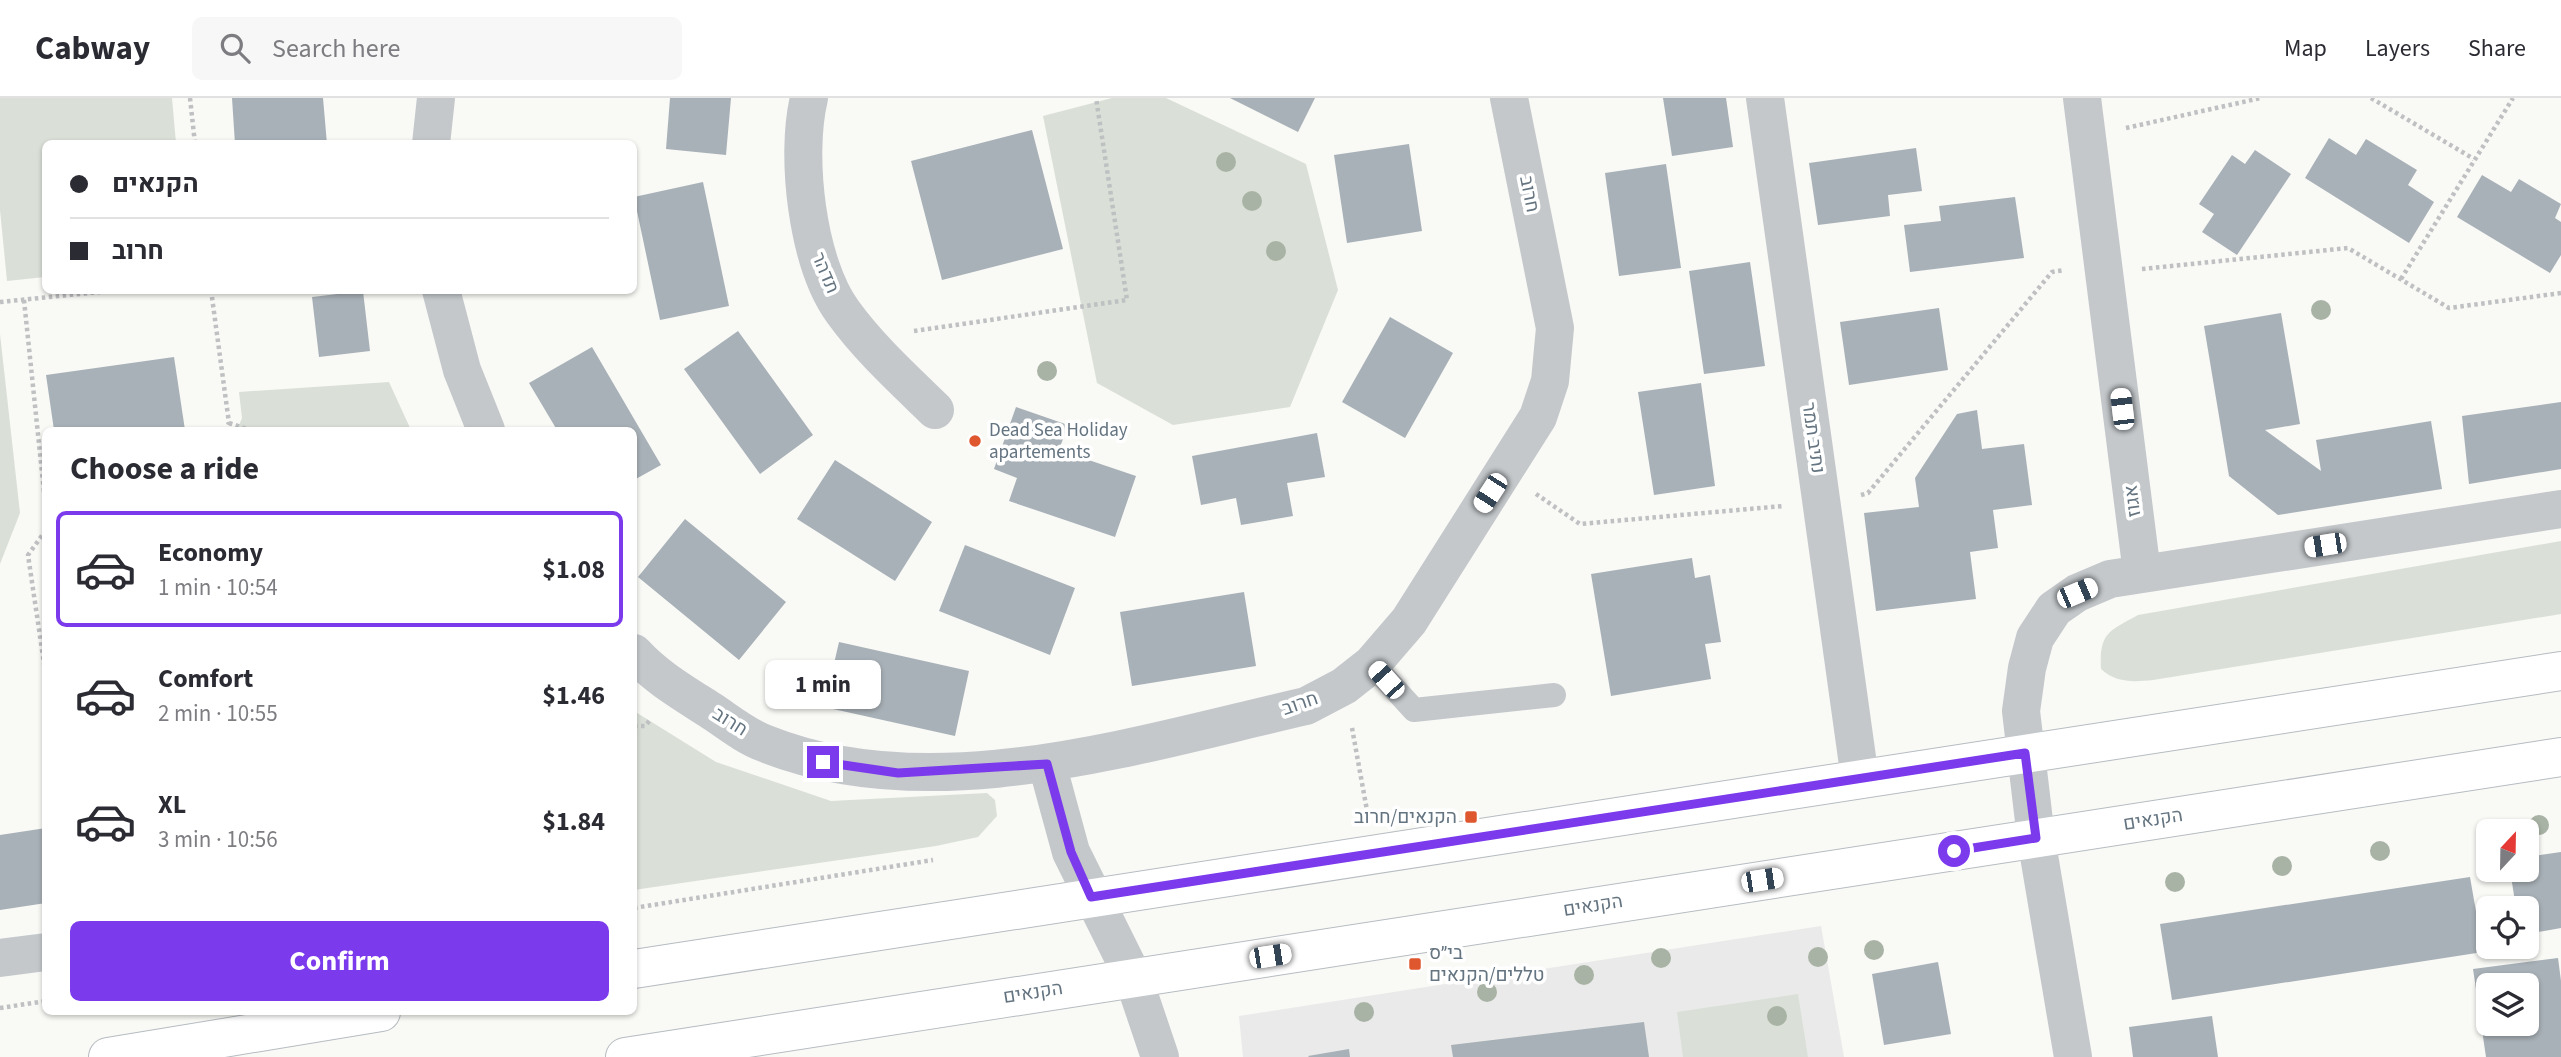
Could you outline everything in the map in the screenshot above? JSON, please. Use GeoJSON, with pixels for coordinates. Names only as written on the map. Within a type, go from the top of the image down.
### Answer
{"type":"FeatureCollection","features":[{"type":"Feature","properties":{"kind":"main road"},"geometry":{"type":"LineString","coordinates":[[637,969],[2561,671]]}},
{"type":"Feature","properties":{"kind":"main road","name":"הקנאים"},"geometry":{"type":"LineString","coordinates":[[625,1057],[2561,757]]}},
{"type":"Feature","properties":{"kind":"main road"},"geometry":{"type":"LineString","coordinates":[[108,1057],[363,1015]]}},
{"type":"Feature","properties":{"kind":"street"},"geometry":{"type":"LineString","coordinates":[[431,140],[436,98]]}},
{"type":"Feature","properties":{"kind":"street","name":"תדהר"},"geometry":{"type":"LineString","coordinates":[[809,98],[802,174],[814,247],[841,310],[887,364],[935,410]]}},
{"type":"Feature","properties":{"kind":"street","name":"חרוב"},"geometry":{"type":"LineString","coordinates":[[637,656],[652,674],[762,742],[823,762],[898,773],[1047,764],[1306,706],[1358,675],[1409,621],[1538,417],[1550,381],[1555,328],[1509,98]]}},
{"type":"Feature","properties":{"kind":"street","name":"נתיב תמר"},"geometry":{"type":"LineString","coordinates":[[1765,98],[1860,779]]}},
{"type":"Feature","properties":{"kind":"street","name":"אגוז"},"geometry":{"type":"LineString","coordinates":[[2082,98],[2142,573]]}},
{"type":"Feature","properties":{"kind":"street"},"geometry":{"type":"LineString","coordinates":[[442,294],[462,370],[485,427]]}},
{"type":"Feature","properties":{"kind":"street"},"geometry":{"type":"LineString","coordinates":[[2073,1057],[2036,838],[2021,711],[2027,668],[2035,638],[2054,609],[2077,593],[2110,579],[2561,509]]}},
{"type":"Feature","properties":{"kind":"street"},"geometry":{"type":"LineString","coordinates":[[1047,764],[1071,852],[1133,977],[1160,1057]]}},
{"type":"Feature","properties":{"kind":"street"},"geometry":{"type":"LineString","coordinates":[[0,958],[42,953]]}},
{"type":"Feature","properties":{"kind":"lane"},"geometry":{"type":"LineString","coordinates":[[1358,675],[1414,710],[1554,695]]}},
{"type":"Feature","properties":{"kind":"path"},"geometry":{"type":"LineString","coordinates":[[190,98],[195,140]]}},
{"type":"Feature","properties":{"kind":"path"},"geometry":{"type":"LineString","coordinates":[[865,338],[1127,300],[1096,98]]}},
{"type":"Feature","properties":{"kind":"path"},"geometry":{"type":"LineString","coordinates":[[2087,136],[2261,98]]}},
{"type":"Feature","properties":{"kind":"path"},"geometry":{"type":"LineString","coordinates":[[2371,98],[2474,159]]}},
{"type":"Feature","properties":{"kind":"path"},"geometry":{"type":"LineString","coordinates":[[2400,279],[2513,98]]}},
{"type":"Feature","properties":{"kind":"path"},"geometry":{"type":"LineString","coordinates":[[2106,273],[2348,248],[2449,308],[2561,293]]}},
{"type":"Feature","properties":{"kind":"path"},"geometry":{"type":"LineString","coordinates":[[0,302],[81,294]]}},
{"type":"Feature","properties":{"kind":"path"},"geometry":{"type":"LineString","coordinates":[[212,294],[229,423],[227,427]]}},
{"type":"Feature","properties":{"kind":"path"},"geometry":{"type":"LineString","coordinates":[[23,300],[42,473]]}},
{"type":"Feature","properties":{"kind":"path"},"geometry":{"type":"LineString","coordinates":[[229,423],[241,427]]}},
{"type":"Feature","properties":{"kind":"path"},"geometry":{"type":"LineString","coordinates":[[42,536],[28,555],[42,650]]}},
{"type":"Feature","properties":{"kind":"path"},"geometry":{"type":"LineString","coordinates":[[1358,675],[1376,854]]}},
{"type":"Feature","properties":{"kind":"path"},"geometry":{"type":"LineString","coordinates":[[637,908],[933,860]]}},
{"type":"Feature","properties":{"kind":"path"},"geometry":{"type":"LineString","coordinates":[[0,1008],[42,1002]]}},
{"type":"Feature","properties":{"kind":"shaded area"},"geometry":{"type":"Polygon","coordinates":[[[0,98],[172,98],[176,140],[42,140],[42,277],[7,281],[0,210],[0,98]]]}},
{"type":"Feature","properties":{"kind":"shaded area"},"geometry":{"type":"Polygon","coordinates":[[[1112,98],[1166,98],[1306,164],[1338,290],[1290,407],[1173,425],[1097,383],[1043,116],[1112,98]]]}},
{"type":"Feature","properties":{"kind":"shaded area"},"geometry":{"type":"Polygon","coordinates":[[[0,334],[20,513],[0,564],[0,334]]]}},
{"type":"Feature","properties":{"kind":"shaded area"},"geometry":{"type":"Polygon","coordinates":[[[389,382],[410,427],[238,427],[242,418],[239,392],[389,382]]]}},
{"type":"Feature","properties":{"kind":"shaded area"},"geometry":{"type":"Polygon","coordinates":[[[2561,541],[2561,614],[2153,680],[2119,679],[2101,669],[2102,648],[2108,634],[2138,615],[2561,541]]]}},
{"type":"Feature","properties":{"kind":"shaded area"},"geometry":{"type":"Polygon","coordinates":[[[637,713],[716,762],[831,801],[987,793],[995,800],[997,816],[978,837],[936,846],[637,890],[637,713]]]}},
{"type":"Feature","properties":{"kind":"shaded area"},"geometry":{"type":"Polygon","coordinates":[[[1821,926],[1844,1057],[1243,1057],[1239,1016],[1821,926]]]}},
{"type":"Feature","properties":{"kind":"shaded area"},"geometry":{"type":"Polygon","coordinates":[[[1798,994],[1808,1057],[1683,1057],[1677,1012],[1798,994]]]}},
{"type":"Feature","properties":{"kind":"building"},"geometry":{"type":"Polygon","coordinates":[[[232,98],[323,98],[327,140],[235,140],[232,98]]]}},
{"type":"Feature","properties":{"kind":"building"},"geometry":{"type":"Polygon","coordinates":[[[670,98],[731,98],[726,155],[666,149],[670,98]]]}},
{"type":"Feature","properties":{"kind":"building"},"geometry":{"type":"Polygon","coordinates":[[[1230,98],[1315,98],[1298,132],[1230,98]]]}},
{"type":"Feature","properties":{"kind":"building"},"geometry":{"type":"Polygon","coordinates":[[[1663,98],[1726,98],[1733,147],[1672,156],[1663,98]]]}},
{"type":"Feature","properties":{"kind":"building"},"geometry":{"type":"Polygon","coordinates":[[[1032,130],[1063,249],[942,280],[911,161],[1032,130]]]}},
{"type":"Feature","properties":{"kind":"building"},"geometry":{"type":"Polygon","coordinates":[[[2329,138],[2356,155],[2366,139],[2417,170],[2408,185],[2434,202],[2409,243],[2305,178],[2329,138]]]}},
{"type":"Feature","properties":{"kind":"building"},"geometry":{"type":"Polygon","coordinates":[[[1409,144],[1422,231],[1347,243],[1334,155],[1409,144]]]}},
{"type":"Feature","properties":{"kind":"building"},"geometry":{"type":"Polygon","coordinates":[[[1916,148],[1922,191],[1888,195],[1890,216],[1818,225],[1809,163],[1916,148]]]}},
{"type":"Feature","properties":{"kind":"building"},"geometry":{"type":"Polygon","coordinates":[[[2255,150],[2291,174],[2237,255],[2202,232],[2214,214],[2199,204],[2232,155],[2245,164],[2255,150]]]}},
{"type":"Feature","properties":{"kind":"building"},"geometry":{"type":"Polygon","coordinates":[[[1666,164],[1681,268],[1619,276],[1605,173],[1666,164]]]}},
{"type":"Feature","properties":{"kind":"building"},"geometry":{"type":"Polygon","coordinates":[[[2482,175],[2511,192],[2519,179],[2561,204],[2555,218],[2561,222],[2561,255],[2550,273],[2457,217],[2482,175]]]}},
{"type":"Feature","properties":{"kind":"building"},"geometry":{"type":"Polygon","coordinates":[[[703,182],[729,306],[660,320],[637,211],[637,196],[703,182]]]}},
{"type":"Feature","properties":{"kind":"building"},"geometry":{"type":"Polygon","coordinates":[[[2015,197],[2024,258],[1910,272],[1904,225],[1941,221],[1939,206],[2015,197]]]}},
{"type":"Feature","properties":{"kind":"building"},"geometry":{"type":"Polygon","coordinates":[[[1750,262],[1765,366],[1704,374],[1689,271],[1750,262]]]}},
{"type":"Feature","properties":{"kind":"building"},"geometry":{"type":"Polygon","coordinates":[[[363,294],[370,351],[319,357],[312,297],[363,294]]]}},
{"type":"Feature","properties":{"kind":"building"},"geometry":{"type":"Polygon","coordinates":[[[1939,308],[1948,370],[1849,385],[1840,322],[1939,308]]]}},
{"type":"Feature","properties":{"kind":"building"},"geometry":{"type":"Polygon","coordinates":[[[2281,313],[2300,424],[2265,430],[2321,471],[2316,440],[2431,421],[2442,489],[2278,515],[2229,476],[2204,326],[2281,313]]]}},
{"type":"Feature","properties":{"kind":"building"},"geometry":{"type":"Polygon","coordinates":[[[1390,317],[1453,353],[1405,438],[1342,402],[1390,317]]]}},
{"type":"Feature","properties":{"kind":"building"},"geometry":{"type":"Polygon","coordinates":[[[738,331],[813,435],[760,474],[684,369],[738,331]]]}},
{"type":"Feature","properties":{"kind":"building"},"geometry":{"type":"Polygon","coordinates":[[[592,347],[661,465],[637,478],[637,427],[555,427],[529,383],[592,347]]]}},
{"type":"Feature","properties":{"kind":"building"},"geometry":{"type":"Polygon","coordinates":[[[174,357],[185,427],[54,427],[46,375],[174,357]]]}},
{"type":"Feature","properties":{"kind":"building"},"geometry":{"type":"Polygon","coordinates":[[[1701,383],[1715,486],[1654,495],[1638,392],[1701,383]]]}},
{"type":"Feature","properties":{"kind":"building"},"geometry":{"type":"Polygon","coordinates":[[[2561,402],[2561,469],[2469,484],[2462,416],[2561,402]]]}},
{"type":"Feature","properties":{"kind":"building"},"geometry":{"type":"Polygon","coordinates":[[[1016,407],[1068,425],[1059,450],[1136,476],[1115,537],[1009,501],[1017,478],[994,469],[1016,407]]]}},
{"type":"Feature","properties":{"kind":"building"},"geometry":{"type":"Polygon","coordinates":[[[1977,410],[1982,449],[2024,444],[2032,505],[1993,510],[1998,548],[1970,552],[1976,599],[1876,611],[1864,513],[1919,507],[1915,478],[1957,414],[1977,410]]]}},
{"type":"Feature","properties":{"kind":"building"},"geometry":{"type":"Polygon","coordinates":[[[1317,433],[1325,477],[1287,483],[1293,516],[1241,525],[1236,498],[1201,505],[1192,456],[1317,433]]]}},
{"type":"Feature","properties":{"kind":"building"},"geometry":{"type":"Polygon","coordinates":[[[835,460],[932,522],[895,581],[797,519],[835,460]]]}},
{"type":"Feature","properties":{"kind":"building"},"geometry":{"type":"Polygon","coordinates":[[[685,519],[786,602],[739,660],[638,577],[685,519]]]}},
{"type":"Feature","properties":{"kind":"building"},"geometry":{"type":"Polygon","coordinates":[[[965,545],[1075,588],[1050,655],[939,611],[965,545]]]}},
{"type":"Feature","properties":{"kind":"building"},"geometry":{"type":"Polygon","coordinates":[[[1692,558],[1695,578],[1710,575],[1721,642],[1705,644],[1711,679],[1611,696],[1591,574],[1692,558]]]}},
{"type":"Feature","properties":{"kind":"building"},"geometry":{"type":"Polygon","coordinates":[[[1244,592],[1256,666],[1132,686],[1120,612],[1244,592]]]}},
{"type":"Feature","properties":{"kind":"building"},"geometry":{"type":"Polygon","coordinates":[[[839,642],[969,671],[955,736],[824,707],[839,642]]]}},
{"type":"Feature","properties":{"kind":"building"},"geometry":{"type":"Polygon","coordinates":[[[42,829],[42,904],[0,910],[0,835],[42,829]]]}},
{"type":"Feature","properties":{"kind":"building"},"geometry":{"type":"Polygon","coordinates":[[[2561,852],[2561,928],[2539,932],[2539,896],[2514,896],[2512,882],[2539,882],[2539,855],[2561,852]]]}},
{"type":"Feature","properties":{"kind":"building"},"geometry":{"type":"Polygon","coordinates":[[[2470,877],[2476,912],[2476,953],[2172,1000],[2160,924],[2470,877]]]}},
{"type":"Feature","properties":{"kind":"building"},"geometry":{"type":"Polygon","coordinates":[[[2558,958],[2561,981],[2561,1057],[2486,1057],[2483,1036],[2539,1036],[2539,973],[2476,973],[2476,989],[2473,969],[2558,958]]]}},
{"type":"Feature","properties":{"kind":"building"},"geometry":{"type":"Polygon","coordinates":[[[1938,962],[1951,1034],[1884,1045],[1872,974],[1938,962]]]}},
{"type":"Feature","properties":{"kind":"building"},"geometry":{"type":"Polygon","coordinates":[[[2212,1016],[2218,1057],[2133,1057],[2129,1027],[2212,1016]]]}},
{"type":"Feature","properties":{"kind":"building"},"geometry":{"type":"Polygon","coordinates":[[[1644,1022],[1649,1057],[1453,1057],[1451,1045],[1644,1022]]]}},
{"type":"Feature","properties":{"kind":"building"},"geometry":{"type":"Polygon","coordinates":[[[1349,1049],[1350,1057],[1308,1056],[1349,1049]]]}},
{"type":"Feature","properties":{"kind":"place","name":"Dead Sea Holiday apartements"},"geometry":{"type":"Point","coordinates":[975,441]}},
{"type":"Feature","properties":{"kind":"place","name":"הקנאים/חרוב"},"geometry":{"type":"Point","coordinates":[1471,817]}},
{"type":"Feature","properties":{"kind":"place","name":"בי״ס טללים/הקנאים"},"geometry":{"type":"Point","coordinates":[1415,964]}},
{"type":"Feature","properties":{"kind":"route"},"geometry":{"type":"LineString","coordinates":[[823,762],[898,773],[1047,764],[1071,852],[1091,897],[2025,753],[2036,838],[1954,851]]}}]}
